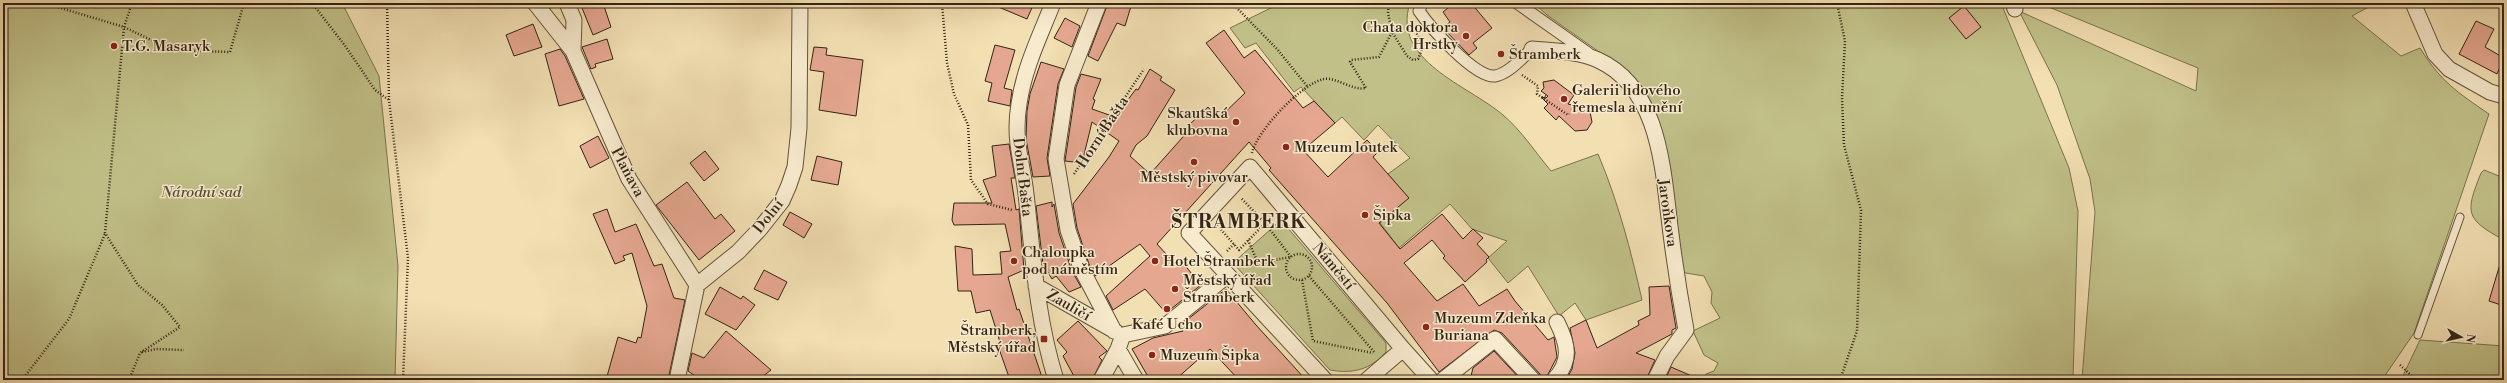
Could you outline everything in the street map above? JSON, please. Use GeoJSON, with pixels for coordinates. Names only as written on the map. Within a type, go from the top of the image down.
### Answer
{"type":"FeatureCollection","features":[{"type":"Feature","properties":{"kind":"street","name":"Plaňava"},"geometry":{"type":"LineString","coordinates":[[535,3],[574,52],[629,179],[697,285]]}},
{"type":"Feature","properties":{"kind":"street","name":"Plaňava"},"geometry":{"type":"LineString","coordinates":[[567,3],[574,20],[574,52]]}},
{"type":"Feature","properties":{"kind":"street","name":"Dolní"},"geometry":{"type":"LineString","coordinates":[[697,285],[738,252],[759,230],[782,201],[789,185],[795,167],[799,128],[800,3]]}},
{"type":"Feature","properties":{"kind":"street","name":"Dolní Bašta"},"geometry":{"type":"LineString","coordinates":[[1036,286],[1028,214],[1017,146],[1018,111],[1029,62],[1053,3]]}},
{"type":"Feature","properties":{"kind":"street","name":"Horní Bašta"},"geometry":{"type":"LineString","coordinates":[[1099,3],[1067,85],[1056,160],[1060,195],[1068,230],[1081,268],[1118,338],[1136,380]]}},
{"type":"Feature","properties":{"kind":"street","name":"Jaroňkova"},"geometry":{"type":"LineString","coordinates":[[1517,3],[1565,39],[1622,76],[1636,94],[1649,119],[1659,148],[1686,330],[1667,356],[1655,380]]}},
{"type":"Feature","properties":{"kind":"street"},"geometry":{"type":"LineString","coordinates":[[2412,3],[2435,54],[2449,69],[2490,92],[2504,96]]}},
{"type":"Feature","properties":{"kind":"street","name":"Jaroňkova"},"geometry":{"type":"LineString","coordinates":[[1420,7],[1427,23],[1464,60],[1475,68],[1493,76],[1502,74],[1532,49],[1558,51],[1597,59]]}},
{"type":"Feature","properties":{"kind":"street"},"geometry":{"type":"LineString","coordinates":[[1250,167],[1189,233],[1325,380]]}},
{"type":"Feature","properties":{"kind":"street","name":"Náměstí"},"geometry":{"type":"LineString","coordinates":[[1250,167],[1403,349],[1431,380]]}},
{"type":"Feature","properties":{"kind":"street"},"geometry":{"type":"LineString","coordinates":[[1100,380],[1118,338],[1165,326],[1228,275]]}},
{"type":"Feature","properties":{"kind":"street"},"geometry":{"type":"LineString","coordinates":[[677,380],[697,285]]}},
{"type":"Feature","properties":{"kind":"street","name":"Zauličí"},"geometry":{"type":"LineString","coordinates":[[1036,286],[1118,338]]}},
{"type":"Feature","properties":{"kind":"street","name":"Zauličí"},"geometry":{"type":"LineString","coordinates":[[1036,286],[1042,332],[1056,380]]}},
{"type":"Feature","properties":{"kind":"street"},"geometry":{"type":"LineString","coordinates":[[1554,380],[1564,370],[1567,351],[1564,337],[1557,322]]}},
{"type":"Feature","properties":{"kind":"street"},"geometry":{"type":"LineString","coordinates":[[1443,380],[1495,339],[1533,380]]}},
{"type":"Feature","properties":{"kind":"street"},"geometry":{"type":"LineString","coordinates":[[1367,380],[1403,349]]}},
{"type":"Feature","properties":{"kind":"lane"},"geometry":{"type":"LineString","coordinates":[[2418,335],[2460,217]]}},
{"type":"Feature","properties":{"kind":"path"},"geometry":{"type":"LineString","coordinates":[[44,3],[124,27],[172,50],[230,52],[244,3]]}},
{"type":"Feature","properties":{"kind":"path"},"geometry":{"type":"LineString","coordinates":[[22,380],[69,319],[105,233],[124,27],[132,3]]}},
{"type":"Feature","properties":{"kind":"path"},"geometry":{"type":"LineString","coordinates":[[312,3],[346,46],[375,90],[389,100]]}},
{"type":"Feature","properties":{"kind":"path"},"geometry":{"type":"LineString","coordinates":[[387,3],[389,100],[408,258],[403,380]]}},
{"type":"Feature","properties":{"kind":"path"},"geometry":{"type":"LineString","coordinates":[[942,3],[947,63],[954,94],[968,125],[971,180],[988,204],[1028,214]]}},
{"type":"Feature","properties":{"kind":"path"},"geometry":{"type":"LineString","coordinates":[[1389,3],[1388,13],[1392,32],[1407,56],[1413,60],[1418,59],[1423,47],[1416,30],[1420,7]]}},
{"type":"Feature","properties":{"kind":"path"},"geometry":{"type":"LineString","coordinates":[[1837,3],[1845,41],[1842,98],[1844,145],[1861,210],[1857,331],[1840,380]]}},
{"type":"Feature","properties":{"kind":"path"},"geometry":{"type":"LineString","coordinates":[[1234,4],[1277,50],[1307,86]]}},
{"type":"Feature","properties":{"kind":"path"},"geometry":{"type":"LineString","coordinates":[[1250,167],[1254,146],[1269,123],[1307,86],[1324,79],[1366,88],[1350,62],[1351,60],[1379,57],[1392,32]]}},
{"type":"Feature","properties":{"kind":"path","name":"Horní Bašta"},"geometry":{"type":"LineString","coordinates":[[1060,195],[1144,69]]}},
{"type":"Feature","properties":{"kind":"path"},"geometry":{"type":"LineString","coordinates":[[1520,74],[1538,86],[1537,94],[1568,115],[1569,114]]}},
{"type":"Feature","properties":{"kind":"path"},"geometry":{"type":"LineString","coordinates":[[1543,98],[1544,96],[1547,97]]}},
{"type":"Feature","properties":{"kind":"path"},"geometry":{"type":"LineString","coordinates":[[1239,250],[1283,206]]}},
{"type":"Feature","properties":{"kind":"path"},"geometry":{"type":"LineString","coordinates":[[1265,223],[1291,257]]}},
{"type":"Feature","properties":{"kind":"path"},"geometry":{"type":"LineString","coordinates":[[105,233],[138,285],[162,305],[180,327],[140,353],[129,380]]}},
{"type":"Feature","properties":{"kind":"path"},"geometry":{"type":"LineString","coordinates":[[1248,240],[1258,264]]}},
{"type":"Feature","properties":{"kind":"path"},"geometry":{"type":"LineString","coordinates":[[1228,275],[1236,266],[1258,264],[1301,254],[1308,258],[1312,268],[1309,276],[1302,280],[1294,279],[1288,274],[1287,267],[1291,257]]}},
{"type":"Feature","properties":{"kind":"path"},"geometry":{"type":"LineString","coordinates":[[1302,280],[1313,341],[1375,353],[1309,276]]}},
{"type":"Feature","properties":{"kind":"path"},"geometry":{"type":"LineString","coordinates":[[140,353],[156,349],[184,350]]}},
{"type":"Feature","properties":{"kind":"path"},"geometry":{"type":"LineString","coordinates":[[2400,365],[2416,380]]}},
{"type":"Feature","properties":{"kind":"path"},"geometry":{"type":"LineString","coordinates":[[184,380],[192,378],[195,380]]}},
{"type":"Feature","properties":{"kind":"green space","name":"Národní sad"},"geometry":{"type":"Polygon","coordinates":[[[3,3],[342,3],[379,76],[398,266],[395,380],[3,380],[3,3]]]}},
{"type":"Feature","properties":{"kind":"green space"},"geometry":{"type":"Polygon","coordinates":[[[1281,3],[1410,3],[1407,23],[1412,41],[1422,56],[1436,70],[1488,104],[1510,121],[1551,171],[1598,154],[1612,190],[1623,226],[1642,300],[1586,320],[1575,303],[1559,316],[1528,266],[1508,283],[1488,258],[1507,241],[1472,229],[1450,204],[1399,248],[1380,223],[1408,198],[1388,174],[1410,158],[1378,125],[1364,140],[1342,117],[1335,123],[1301,87],[1294,92],[1256,43],[1245,48],[1230,28],[1281,3]]]}},
{"type":"Feature","properties":{"kind":"green space"},"geometry":{"type":"Polygon","coordinates":[[[1534,3],[2001,3],[2069,168],[2078,211],[2073,379],[2082,379],[2095,212],[2090,179],[2057,85],[2019,11],[2196,91],[2198,68],[2039,3],[2376,3],[2352,16],[2401,56],[2420,48],[2435,70],[2450,86],[2489,114],[2414,333],[2382,380],[1703,380],[1706,374],[1714,371],[1718,363],[1704,355],[1693,331],[1720,318],[1711,303],[1712,292],[1704,276],[1680,272],[1669,174],[1626,71],[1547,15],[1534,3]]]}},
{"type":"Feature","properties":{"kind":"green space"},"geometry":{"type":"Polygon","coordinates":[[[2484,170],[2504,178],[2504,240],[2482,226],[2475,220],[2472,214],[2472,197],[2481,173],[2484,170]]]}},
{"type":"Feature","properties":{"kind":"green space"},"geometry":{"type":"Polygon","coordinates":[[[1281,220],[1386,343],[1386,352],[1374,363],[1354,371],[1330,370],[1233,263],[1281,220]]]}},
{"type":"Feature","properties":{"kind":"green space"},"geometry":{"type":"Polygon","coordinates":[[[2420,340],[2504,346],[2504,380],[2401,380],[2420,340]]]}},
{"type":"Feature","properties":{"kind":"building"},"geometry":{"type":"Polygon","coordinates":[[[580,3],[603,3],[611,27],[593,35],[580,3]]]}},
{"type":"Feature","properties":{"kind":"building"},"geometry":{"type":"Polygon","coordinates":[[[989,3],[1034,3],[1027,19],[989,3]]]}},
{"type":"Feature","properties":{"kind":"building"},"geometry":{"type":"Polygon","coordinates":[[[1108,3],[1132,3],[1125,26],[1117,23],[1098,61],[1088,56],[1108,3]]]}},
{"type":"Feature","properties":{"kind":"building","name":"Chata doktora Hrstky"},"geometry":{"type":"Polygon","coordinates":[[[1454,3],[1471,3],[1492,28],[1473,43],[1477,48],[1469,55],[1443,28],[1450,22],[1443,12],[1454,3]]]}},
{"type":"Feature","properties":{"kind":"building"},"geometry":{"type":"Polygon","coordinates":[[[1964,6],[1981,27],[1966,39],[1949,18],[1964,6]]]}},
{"type":"Feature","properties":{"kind":"building"},"geometry":{"type":"Polygon","coordinates":[[[1065,18],[1080,26],[1072,47],[1054,38],[1065,18]]]}},
{"type":"Feature","properties":{"kind":"building"},"geometry":{"type":"Polygon","coordinates":[[[2476,21],[2494,29],[2485,47],[2504,58],[2497,74],[2459,54],[2476,21]]]}},
{"type":"Feature","properties":{"kind":"building"},"geometry":{"type":"Polygon","coordinates":[[[533,24],[542,47],[514,56],[506,35],[533,24]]]}},
{"type":"Feature","properties":{"kind":"building"},"geometry":{"type":"Polygon","coordinates":[[[1224,30],[1244,58],[1255,50],[1303,108],[1314,101],[1335,123],[1303,150],[1328,177],[1367,140],[1378,152],[1373,157],[1409,198],[1379,223],[1400,249],[1442,214],[1463,239],[1473,229],[1483,238],[1477,244],[1489,257],[1486,260],[1487,262],[1465,282],[1443,258],[1445,256],[1432,240],[1404,263],[1437,301],[1463,284],[1479,306],[1507,289],[1515,301],[1548,340],[1554,337],[1557,357],[1545,380],[1542,380],[1540,374],[1502,333],[1494,330],[1439,372],[1387,303],[1269,170],[1271,168],[1249,142],[1157,244],[1178,267],[1183,263],[1201,285],[1166,313],[1145,289],[1113,310],[1106,296],[1150,256],[1140,244],[1095,276],[1089,264],[1077,228],[1073,204],[1109,157],[1119,141],[1092,122],[1082,163],[1065,161],[1076,87],[1081,74],[1101,79],[1093,99],[1095,100],[1092,109],[1115,117],[1136,89],[1138,90],[1150,69],[1162,77],[1160,80],[1175,90],[1147,136],[1136,145],[1130,156],[1150,174],[1190,129],[1188,126],[1208,107],[1218,119],[1245,93],[1206,43],[1224,30]]]}},
{"type":"Feature","properties":{"kind":"building"},"geometry":{"type":"Polygon","coordinates":[[[607,39],[613,59],[595,64],[596,67],[591,69],[582,47],[607,39]]]}},
{"type":"Feature","properties":{"kind":"building"},"geometry":{"type":"Polygon","coordinates":[[[995,45],[1015,50],[1004,88],[1012,90],[1010,106],[988,101],[992,83],[985,81],[995,45]]]}},
{"type":"Feature","properties":{"kind":"building"},"geometry":{"type":"Polygon","coordinates":[[[814,47],[827,48],[826,55],[863,60],[856,116],[819,110],[824,72],[810,70],[814,47]]]}},
{"type":"Feature","properties":{"kind":"building"},"geometry":{"type":"Polygon","coordinates":[[[560,49],[565,56],[584,99],[559,106],[545,54],[560,49]]]}},
{"type":"Feature","properties":{"kind":"building"},"geometry":{"type":"Polygon","coordinates":[[[1041,62],[1064,69],[1058,84],[1047,158],[1050,176],[1033,177],[1026,139],[1027,111],[1030,94],[1041,62]]]}},
{"type":"Feature","properties":{"kind":"building"},"geometry":{"type":"Polygon","coordinates":[[[1554,80],[1574,95],[1568,104],[1585,108],[1590,112],[1592,122],[1587,130],[1575,131],[1559,116],[1556,120],[1544,108],[1548,104],[1541,97],[1546,98],[1548,96],[1541,91],[1544,88],[1543,82],[1554,80]]]}},
{"type":"Feature","properties":{"kind":"building"},"geometry":{"type":"Polygon","coordinates":[[[598,136],[609,158],[590,168],[580,146],[598,136]]]}},
{"type":"Feature","properties":{"kind":"building"},"geometry":{"type":"Polygon","coordinates":[[[1009,144],[1015,178],[1011,178],[1016,210],[1019,209],[1024,270],[1008,277],[1017,310],[1019,309],[1043,380],[1010,380],[997,343],[1000,342],[990,310],[976,313],[971,291],[958,291],[955,246],[972,249],[973,275],[1002,274],[1000,252],[1011,251],[1005,224],[954,225],[952,220],[954,203],[992,203],[983,180],[996,176],[992,146],[1009,144]]]}},
{"type":"Feature","properties":{"kind":"building"},"geometry":{"type":"Polygon","coordinates":[[[705,151],[719,169],[704,181],[690,163],[705,151]]]}},
{"type":"Feature","properties":{"kind":"building"},"geometry":{"type":"Polygon","coordinates":[[[817,156],[842,162],[838,185],[811,180],[817,156]]]}},
{"type":"Feature","properties":{"kind":"building"},"geometry":{"type":"Polygon","coordinates":[[[687,182],[715,219],[721,214],[735,231],[699,260],[656,205],[687,182]]]}},
{"type":"Feature","properties":{"kind":"building"},"geometry":{"type":"Polygon","coordinates":[[[1052,202],[1052,207],[1054,204],[1059,233],[1072,271],[1081,287],[1069,292],[1056,276],[1052,279],[1043,264],[1036,206],[1052,202]]]}},
{"type":"Feature","properties":{"kind":"building"},"geometry":{"type":"Polygon","coordinates":[[[607,209],[615,232],[636,224],[654,266],[662,264],[674,298],[685,300],[668,380],[606,380],[618,337],[636,343],[638,337],[641,338],[647,306],[632,253],[623,256],[625,260],[615,264],[593,214],[607,209]]]}},
{"type":"Feature","properties":{"kind":"building"},"geometry":{"type":"Polygon","coordinates":[[[790,212],[812,224],[804,238],[783,225],[790,212]]]}},
{"type":"Feature","properties":{"kind":"building"},"geometry":{"type":"Polygon","coordinates":[[[2500,264],[2504,264],[2504,306],[2489,301],[2500,264]]]}},
{"type":"Feature","properties":{"kind":"building"},"geometry":{"type":"Polygon","coordinates":[[[764,270],[787,282],[778,300],[754,289],[764,270]]]}},
{"type":"Feature","properties":{"kind":"building"},"geometry":{"type":"Polygon","coordinates":[[[1669,286],[1676,328],[1672,330],[1672,334],[1636,353],[1655,360],[1646,380],[1566,380],[1572,369],[1575,353],[1570,328],[1586,320],[1597,348],[1639,325],[1638,321],[1650,315],[1649,287],[1669,286]]]}},
{"type":"Feature","properties":{"kind":"building"},"geometry":{"type":"Polygon","coordinates":[[[720,287],[741,299],[743,296],[755,305],[736,330],[705,314],[720,287]]]}},
{"type":"Feature","properties":{"kind":"building"},"geometry":{"type":"Polygon","coordinates":[[[1226,289],[1256,325],[1306,380],[1239,380],[1210,349],[1175,380],[1150,380],[1132,349],[1153,338],[1183,331],[1178,327],[1226,289]]]}},
{"type":"Feature","properties":{"kind":"building"},"geometry":{"type":"Polygon","coordinates":[[[1078,321],[1107,351],[1099,357],[1102,360],[1092,380],[1076,380],[1063,356],[1067,352],[1057,340],[1078,321]]]}},
{"type":"Feature","properties":{"kind":"building"},"geometry":{"type":"Polygon","coordinates":[[[726,331],[771,370],[758,380],[701,380],[688,371],[692,353],[704,358],[726,331]]]}},
{"type":"Feature","properties":{"kind":"building"},"geometry":{"type":"Polygon","coordinates":[[[1494,351],[1521,380],[1470,380],[1473,368],[1494,351]]]}},
{"type":"Feature","properties":{"kind":"building"},"geometry":{"type":"Polygon","coordinates":[[[1671,367],[1701,380],[1665,380],[1671,367]]]}},
{"type":"Feature","properties":{"kind":"place","name":"Chata doktora Hrstky"},"geometry":{"type":"Point","coordinates":[1466,36]}},
{"type":"Feature","properties":{"kind":"place","name":"T.G. Masaryk"},"geometry":{"type":"Point","coordinates":[114,46]}},
{"type":"Feature","properties":{"kind":"place","name":"Štramberk"},"geometry":{"type":"Point","coordinates":[1501,54]}},
{"type":"Feature","properties":{"kind":"place","name":"Galerii lidového řemesla a umění"},"geometry":{"type":"Point","coordinates":[1564,99]}},
{"type":"Feature","properties":{"kind":"place","name":"Skautská klubovna"},"geometry":{"type":"Point","coordinates":[1236,122]}},
{"type":"Feature","properties":{"kind":"place","name":"Muzeum loutek"},"geometry":{"type":"Point","coordinates":[1286,147]}},
{"type":"Feature","properties":{"kind":"place","name":"Městský pivovar"},"geometry":{"type":"Point","coordinates":[1194,162]}},
{"type":"Feature","properties":{"kind":"place","name":"Šipka"},"geometry":{"type":"Point","coordinates":[1365,215]}},
{"type":"Feature","properties":{"kind":"place","name":"Chaloupka pod náměstím"},"geometry":{"type":"Point","coordinates":[1014,261]}},
{"type":"Feature","properties":{"kind":"place","name":"Hotel Štramberk"},"geometry":{"type":"Point","coordinates":[1155,261]}},
{"type":"Feature","properties":{"kind":"place","name":"Městský úřad Štramberk"},"geometry":{"type":"Point","coordinates":[1175,289]}},
{"type":"Feature","properties":{"kind":"place","name":"Kafé Ucho"},"geometry":{"type":"Point","coordinates":[1167,309]}},
{"type":"Feature","properties":{"kind":"place","name":"Muzeum Zdeňka Buriana"},"geometry":{"type":"Point","coordinates":[1426,327]}},
{"type":"Feature","properties":{"kind":"place","name":"Štramberk, Městský úřad"},"geometry":{"type":"Point","coordinates":[1044,339]}},
{"type":"Feature","properties":{"kind":"place","name":"Muzeum Šipka"},"geometry":{"type":"Point","coordinates":[1152,355]}},
{"type":"Feature","properties":{"kind":"district","name":"ŠTRAMBERK"},"geometry":{"type":"Point","coordinates":[1239,221]}}]}
